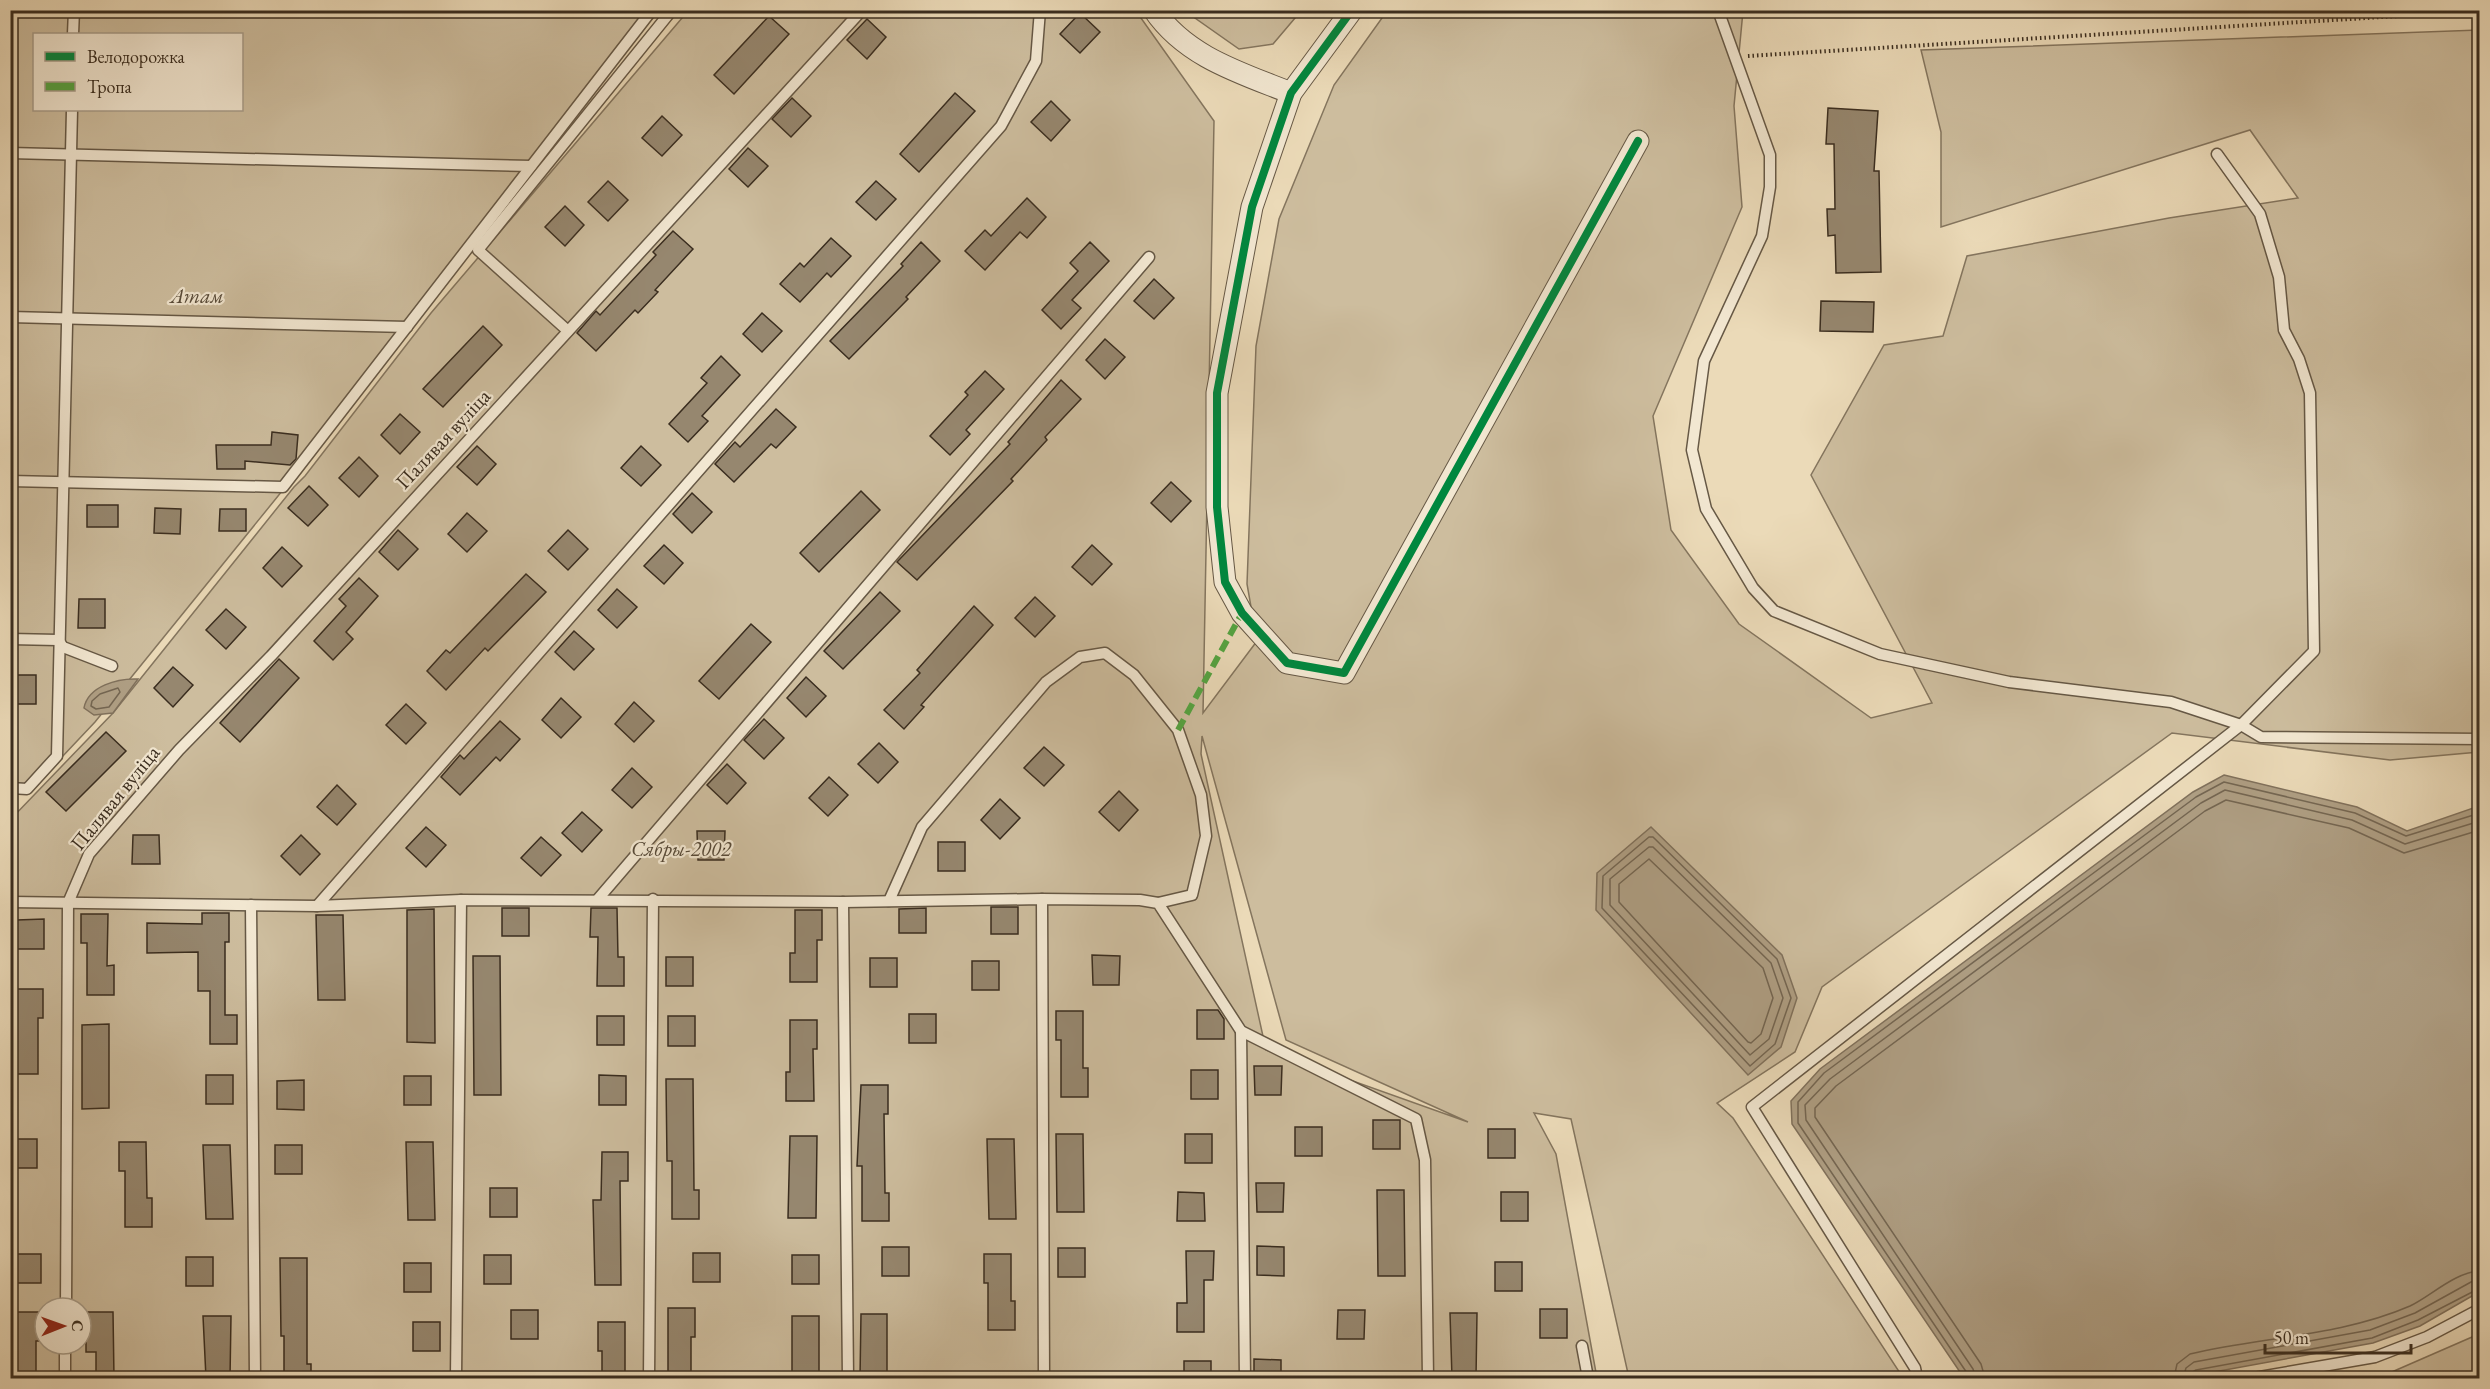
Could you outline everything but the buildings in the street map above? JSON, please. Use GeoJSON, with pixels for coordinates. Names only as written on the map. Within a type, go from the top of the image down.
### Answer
{"type":"FeatureCollection","features":[{"type":"Feature","properties":{"kind":"street"},"geometry":{"type":"LineString","coordinates":[[1154,10],[1164,25],[1208,60],[1292,93]]}},
{"type":"Feature","properties":{"kind":"street"},"geometry":{"type":"LineString","coordinates":[[1352,10],[1292,93],[1252,207],[1217,393],[1217,507],[1225,582],[1242,613],[1287,663],[1344,673],[1638,141]]}},
{"type":"Feature","properties":{"kind":"lane"},"geometry":{"type":"LineString","coordinates":[[73,33],[74,10]]}},
{"type":"Feature","properties":{"kind":"lane"},"geometry":{"type":"LineString","coordinates":[[602,10],[652,11]]}},
{"type":"Feature","properties":{"kind":"lane"},"geometry":{"type":"LineString","coordinates":[[568,331],[478,250],[672,10]]}},
{"type":"Feature","properties":{"kind":"lane","name":"Палявая вуліца"},"geometry":{"type":"LineString","coordinates":[[68,903],[88,854],[179,750],[279,647],[862,10]]}},
{"type":"Feature","properties":{"kind":"lane"},"geometry":{"type":"LineString","coordinates":[[317,906],[1000,126],[1036,61],[1040,10]]}},
{"type":"Feature","properties":{"kind":"lane"},"geometry":{"type":"LineString","coordinates":[[1718,10],[1732,57],[1770,155],[1770,187],[1762,236],[1704,361],[1692,450],[1706,509],[1753,588],[1774,611],[1880,654],[2009,682],[2171,702],[2241,725],[2261,736],[2480,739]]}},
{"type":"Feature","properties":{"kind":"lane"},"geometry":{"type":"LineString","coordinates":[[10,481],[283,487],[652,11]]}},
{"type":"Feature","properties":{"kind":"lane"},"geometry":{"type":"LineString","coordinates":[[10,788],[27,789],[57,756],[72,111]]}},
{"type":"Feature","properties":{"kind":"lane"},"geometry":{"type":"LineString","coordinates":[[10,153],[531,166]]}},
{"type":"Feature","properties":{"kind":"lane"},"geometry":{"type":"LineString","coordinates":[[1917,1378],[1915,1368],[1752,1107],[2241,725],[2314,651],[2310,393],[2300,358],[2284,330],[2279,277],[2260,214],[2217,154]]}},
{"type":"Feature","properties":{"kind":"lane"},"geometry":{"type":"LineString","coordinates":[[598,899],[1149,257]]}},
{"type":"Feature","properties":{"kind":"lane"},"geometry":{"type":"LineString","coordinates":[[10,317],[407,327]]}},
{"type":"Feature","properties":{"kind":"lane"},"geometry":{"type":"LineString","coordinates":[[10,639],[58,640]]}},
{"type":"Feature","properties":{"kind":"lane"},"geometry":{"type":"LineString","coordinates":[[58,640],[63,647],[111,666]]}},
{"type":"Feature","properties":{"kind":"lane"},"geometry":{"type":"LineString","coordinates":[[10,902],[317,906],[462,900],[653,899],[843,902],[1042,899],[1140,900],[1158,903],[1192,895],[1206,836],[1201,795],[1178,730],[1134,675],[1105,653],[1080,657],[1046,682],[922,827],[889,901]]}},
{"type":"Feature","properties":{"kind":"lane"},"geometry":{"type":"LineString","coordinates":[[650,1378],[653,899]]}},
{"type":"Feature","properties":{"kind":"lane"},"geometry":{"type":"LineString","coordinates":[[1042,899],[1044,1378]]}},
{"type":"Feature","properties":{"kind":"lane"},"geometry":{"type":"LineString","coordinates":[[456,1378],[462,900]]}},
{"type":"Feature","properties":{"kind":"lane"},"geometry":{"type":"LineString","coordinates":[[843,902],[848,1378]]}},
{"type":"Feature","properties":{"kind":"lane"},"geometry":{"type":"LineString","coordinates":[[66,1296],[68,903]]}},
{"type":"Feature","properties":{"kind":"lane"},"geometry":{"type":"LineString","coordinates":[[1158,903],[1241,1030],[1416,1119],[1425,1160],[1428,1378]]}},
{"type":"Feature","properties":{"kind":"lane"},"geometry":{"type":"LineString","coordinates":[[251,905],[255,1378]]}},
{"type":"Feature","properties":{"kind":"lane"},"geometry":{"type":"LineString","coordinates":[[1241,1030],[1245,1378]]}},
{"type":"Feature","properties":{"kind":"lane"},"geometry":{"type":"LineString","coordinates":[[2254,1378],[2374,1357],[2427,1337],[2480,1308]]}},
{"type":"Feature","properties":{"kind":"lane"},"geometry":{"type":"LineString","coordinates":[[1582,1346],[1588,1378]]}},
{"type":"Feature","properties":{"kind":"lane"},"geometry":{"type":"LineString","coordinates":[[65,1356],[65,1378]]}},
{"type":"Feature","properties":{"kind":"path"},"geometry":{"type":"LineString","coordinates":[[1732,57],[2480,11]]}},
{"type":"Feature","properties":{"kind":"green space","name":"Атам"},"geometry":{"type":"Polygon","coordinates":[[[11,11],[652,11],[308,459],[95,722],[27,794],[11,794],[11,11]]]}},
{"type":"Feature","properties":{"kind":"green space","name":"Сябры-2002"},"geometry":{"type":"Polygon","coordinates":[[[688,11],[1136,11],[1214,121],[1203,713],[1257,641],[1247,584],[1256,346],[1279,219],[1334,85],[1387,11],[1743,11],[1734,106],[1742,207],[1653,416],[1671,530],[1739,624],[1871,718],[1932,703],[1811,475],[1884,345],[1943,336],[1967,256],[2169,218],[2298,198],[2250,130],[1941,227],[1941,132],[1921,50],[2479,30],[2479,752],[2390,760],[2172,733],[1822,987],[1795,1052],[1717,1103],[1733,1118],[1900,1373],[1901,1378],[1629,1378],[1571,1119],[1534,1113],[1556,1154],[1597,1378],[11,1378],[10,820],[113,713],[305,476],[431,313],[688,11]],[[1202,736],[1201,754],[1266,1050],[1468,1122],[1286,1040],[1202,736]]]}},
{"type":"Feature","properties":{"kind":"green space"},"geometry":{"type":"Polygon","coordinates":[[[1185,11],[1301,11],[1273,44],[1239,49],[1185,11]]]}},
{"type":"Feature","properties":{"kind":"green space"},"geometry":{"type":"Polygon","coordinates":[[[2479,1334],[2479,1378],[2378,1378],[2479,1334]]]}},
{"type":"Feature","properties":{"kind":"water"},"geometry":{"type":"Polygon","coordinates":[[[138,679],[113,713],[94,715],[84,708],[91,694],[105,685],[122,680],[138,679]]]}},
{"type":"Feature","properties":{"kind":"water"},"geometry":{"type":"Polygon","coordinates":[[[2224,775],[2357,807],[2407,831],[2479,806],[2479,1292],[2420,1326],[2373,1343],[2181,1378],[1964,1378],[1792,1124],[1791,1101],[1820,1069],[2193,792],[2224,775]]]}},
{"type":"Feature","properties":{"kind":"water"},"geometry":{"type":"Polygon","coordinates":[[[1651,827],[1782,955],[1797,998],[1781,1047],[1748,1075],[1596,910],[1597,873],[1651,827]]]}},
{"type":"Feature","properties":{"kind":"marked path"},"geometry":{"type":"LineString","coordinates":[[1178,730],[1242,613]]}},
{"type":"Feature","properties":{"kind":"cycle path"},"geometry":{"type":"LineString","coordinates":[[1352,10],[1291,93],[1252,207],[1217,393],[1217,507],[1225,582],[1242,613],[1287,663],[1344,673],[1638,141]]}}]}
